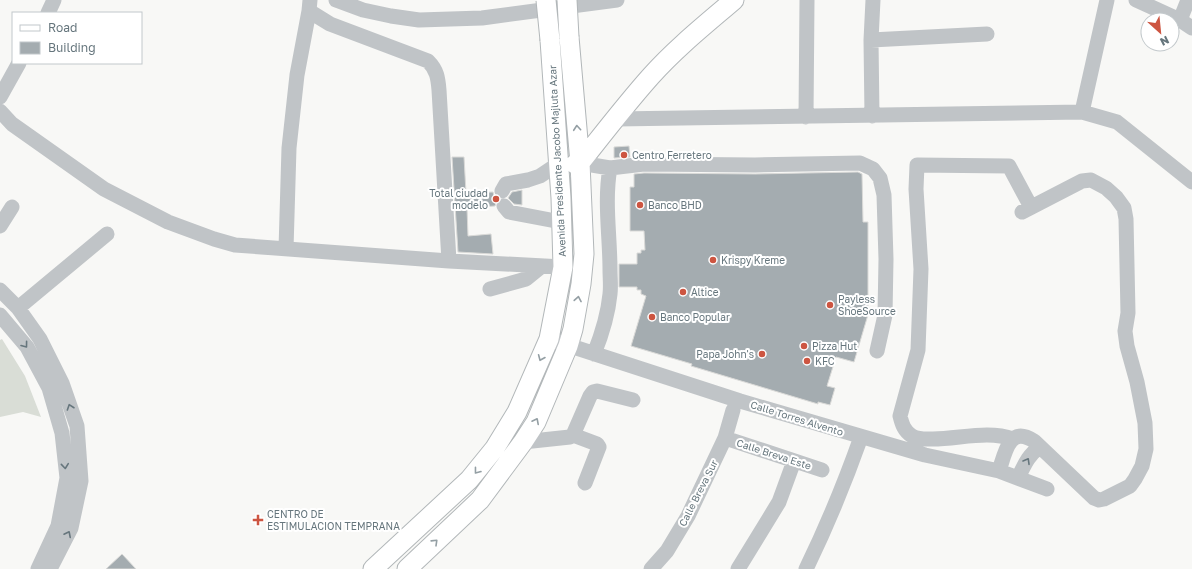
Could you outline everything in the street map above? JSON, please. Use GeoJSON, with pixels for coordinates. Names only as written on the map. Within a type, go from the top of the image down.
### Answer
{"type":"FeatureCollection","features":[{"type":"Feature","properties":{"kind":"main road","name":"Avenida Presidente Jacobo Majluta Azar"},"geometry":{"type":"LineString","coordinates":[[373,569],[469,480],[495,448],[517,412],[549,339],[563,267],[558,164],[546,0]]}},
{"type":"Feature","properties":{"kind":"main road","name":"Avenida Presidente Jacobo Majluta Azar"},"geometry":{"type":"LineString","coordinates":[[407,569],[480,500],[523,442],[536,422],[568,346],[573,329],[581,284],[584,254],[580,163],[567,0]]}},
{"type":"Feature","properties":{"kind":"main road"},"geometry":{"type":"LineString","coordinates":[[558,164],[580,163],[652,76],[734,0]]}},
{"type":"Feature","properties":{"kind":"street"},"geometry":{"type":"LineString","coordinates":[[48,12],[54,0]]}},
{"type":"Feature","properties":{"kind":"street"},"geometry":{"type":"LineString","coordinates":[[336,0],[363,10],[419,20],[482,18],[617,0]]}},
{"type":"Feature","properties":{"kind":"street"},"geometry":{"type":"LineString","coordinates":[[806,117],[807,0]]}},
{"type":"Feature","properties":{"kind":"street"},"geometry":{"type":"LineString","coordinates":[[872,116],[873,0]]}},
{"type":"Feature","properties":{"kind":"street"},"geometry":{"type":"LineString","coordinates":[[1082,112],[1107,0]]}},
{"type":"Feature","properties":{"kind":"street"},"geometry":{"type":"LineString","coordinates":[[1136,0],[1186,24],[1188,0]]}},
{"type":"Feature","properties":{"kind":"street"},"geometry":{"type":"LineString","coordinates":[[286,249],[290,148],[297,74],[309,5]]}},
{"type":"Feature","properties":{"kind":"street"},"geometry":{"type":"LineString","coordinates":[[309,5],[330,24],[428,61],[434,67],[437,74],[439,90],[449,261]]}},
{"type":"Feature","properties":{"kind":"street"},"geometry":{"type":"LineString","coordinates":[[872,40],[987,34]]}},
{"type":"Feature","properties":{"kind":"street"},"geometry":{"type":"LineString","coordinates":[[0,97],[18,64]]}},
{"type":"Feature","properties":{"kind":"street"},"geometry":{"type":"LineString","coordinates":[[0,112],[12,124],[104,190],[168,222],[235,245],[449,261],[563,267]]}},
{"type":"Feature","properties":{"kind":"street"},"geometry":{"type":"LineString","coordinates":[[616,118],[806,117],[1082,112],[1116,122],[1192,182]]}},
{"type":"Feature","properties":{"kind":"street"},"geometry":{"type":"LineString","coordinates":[[580,163],[610,168],[644,164],[755,165],[860,163],[873,169],[880,178],[884,195],[886,259],[885,315],[877,350]]}},
{"type":"Feature","properties":{"kind":"street"},"geometry":{"type":"LineString","coordinates":[[502,191],[506,184],[540,176],[558,164]]}},
{"type":"Feature","properties":{"kind":"street"},"geometry":{"type":"LineString","coordinates":[[999,471],[1008,444],[1019,436],[1026,436],[1040,447],[1094,498],[1099,500],[1130,486],[1135,480],[1142,466],[1146,449],[1144,416],[1137,382],[1126,346],[1125,331],[1128,313],[1126,219],[1124,208],[1106,188],[1091,180],[1082,181],[1027,210],[1009,166],[917,165],[916,189],[921,270],[918,350],[900,416],[902,425],[912,436],[922,439],[948,439],[987,435],[1004,436],[1013,439]]}},
{"type":"Feature","properties":{"kind":"street"},"geometry":{"type":"LineString","coordinates":[[594,354],[603,331],[611,293],[607,196],[610,168]]}},
{"type":"Feature","properties":{"kind":"street"},"geometry":{"type":"LineString","coordinates":[[504,206],[509,212],[561,222]]}},
{"type":"Feature","properties":{"kind":"street"},"geometry":{"type":"LineString","coordinates":[[0,226],[12,208]]}},
{"type":"Feature","properties":{"kind":"street"},"geometry":{"type":"LineString","coordinates":[[18,308],[107,234]]}},
{"type":"Feature","properties":{"kind":"street"},"geometry":{"type":"LineString","coordinates":[[490,288],[526,279],[542,266]]}},
{"type":"Feature","properties":{"kind":"street"},"geometry":{"type":"LineString","coordinates":[[0,290],[18,308],[40,339],[62,383],[77,426],[81,481],[71,528],[50,569]]}},
{"type":"Feature","properties":{"kind":"street"},"geometry":{"type":"LineString","coordinates":[[0,314],[28,347],[49,388],[62,433],[67,478],[58,526],[38,569]]}},
{"type":"Feature","properties":{"kind":"street","name":"Calle Torres Alvento"},"geometry":{"type":"LineString","coordinates":[[549,339],[740,401],[925,455],[999,471],[1047,489]]}},
{"type":"Feature","properties":{"kind":"street"},"geometry":{"type":"LineString","coordinates":[[574,435],[593,392],[597,391],[633,400]]}},
{"type":"Feature","properties":{"kind":"street","name":"Calle Breva Sur"},"geometry":{"type":"LineString","coordinates":[[651,569],[666,551],[688,516],[725,438],[733,410]]}},
{"type":"Feature","properties":{"kind":"street"},"geometry":{"type":"LineString","coordinates":[[523,442],[570,437],[574,435],[597,444],[599,447],[585,483]]}},
{"type":"Feature","properties":{"kind":"street"},"geometry":{"type":"LineString","coordinates":[[806,569],[828,523],[861,437]]}},
{"type":"Feature","properties":{"kind":"street","name":"Calle Breva Este"},"geometry":{"type":"LineString","coordinates":[[725,438],[822,470]]}},
{"type":"Feature","properties":{"kind":"street"},"geometry":{"type":"LineString","coordinates":[[1018,478],[1028,457],[1033,451],[1040,447]]}},
{"type":"Feature","properties":{"kind":"street"},"geometry":{"type":"LineString","coordinates":[[738,569],[779,502],[794,460]]}},
{"type":"Feature","properties":{"kind":"shaded area"},"geometry":{"type":"Polygon","coordinates":[[[2,339],[25,376],[41,417],[23,412],[0,417],[0,340],[2,339]]]}},
{"type":"Feature","properties":{"kind":"building"},"geometry":{"type":"Polygon","coordinates":[[[629,146],[630,157],[614,158],[614,147],[629,146]]]}},
{"type":"Feature","properties":{"kind":"building"},"geometry":{"type":"Polygon","coordinates":[[[452,157],[464,157],[466,193],[493,192],[494,196],[498,199],[495,206],[467,208],[468,236],[491,234],[493,254],[458,252],[452,157]]]}},
{"type":"Feature","properties":{"kind":"building"},"geometry":{"type":"Polygon","coordinates":[[[858,172],[862,174],[863,222],[868,222],[868,307],[870,308],[854,362],[836,357],[827,386],[835,388],[830,405],[818,402],[818,404],[691,366],[692,364],[631,346],[646,296],[641,294],[641,290],[637,290],[637,287],[619,287],[619,264],[637,264],[637,253],[641,253],[641,250],[645,250],[644,231],[630,231],[630,187],[634,187],[634,174],[858,172]]]}},
{"type":"Feature","properties":{"kind":"building"},"geometry":{"type":"Polygon","coordinates":[[[522,190],[522,205],[514,204],[508,198],[512,192],[522,190]]]}},
{"type":"Feature","properties":{"kind":"building"},"geometry":{"type":"Polygon","coordinates":[[[122,554],[136,569],[106,569],[122,554]]]}},
{"type":"Feature","properties":{"kind":"place","name":"Centro Ferretero"},"geometry":{"type":"Point","coordinates":[624,155]}},
{"type":"Feature","properties":{"kind":"place","name":"Total ciudad modelo"},"geometry":{"type":"Point","coordinates":[496,199]}},
{"type":"Feature","properties":{"kind":"place","name":"Banco BHD"},"geometry":{"type":"Point","coordinates":[640,205]}},
{"type":"Feature","properties":{"kind":"place","name":"Krispy Kreme"},"geometry":{"type":"Point","coordinates":[713,260]}},
{"type":"Feature","properties":{"kind":"place","name":"Altice"},"geometry":{"type":"Point","coordinates":[683,292]}},
{"type":"Feature","properties":{"kind":"place","name":"Payless ShoeSource"},"geometry":{"type":"Point","coordinates":[830,305]}},
{"type":"Feature","properties":{"kind":"place","name":"Banco Popular"},"geometry":{"type":"Point","coordinates":[652,317]}},
{"type":"Feature","properties":{"kind":"place","name":"Pizza Hut"},"geometry":{"type":"Point","coordinates":[804,346]}},
{"type":"Feature","properties":{"kind":"place","name":"Papa John's"},"geometry":{"type":"Point","coordinates":[762,354]}},
{"type":"Feature","properties":{"kind":"place","name":"KFC"},"geometry":{"type":"Point","coordinates":[807,361]}},
{"type":"Feature","properties":{"kind":"place","name":"CENTRO DE ESTIMULACION TEMPRANA"},"geometry":{"type":"Point","coordinates":[258,520]}}]}
